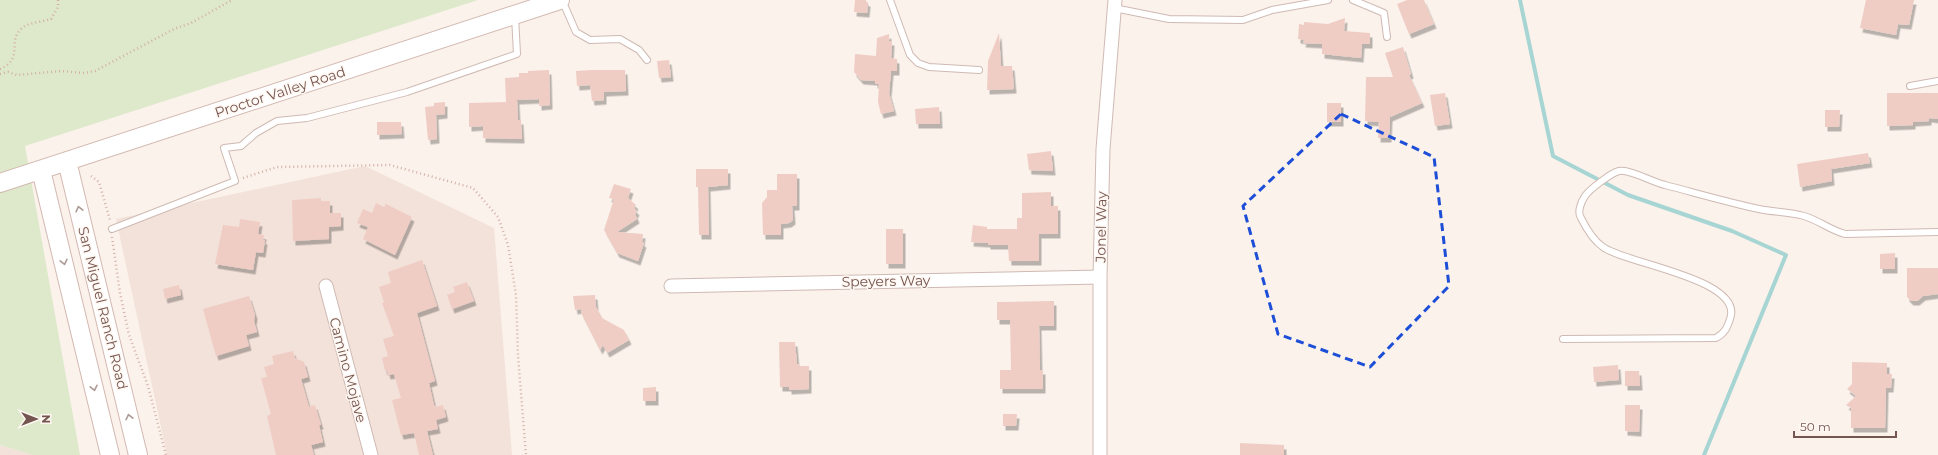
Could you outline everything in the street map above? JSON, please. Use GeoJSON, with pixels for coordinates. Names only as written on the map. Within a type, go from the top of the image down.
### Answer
{"type":"FeatureCollection","features":[{"type":"Feature","properties":{"kind":"street","name":"Proctor Valley Road"},"geometry":{"type":"LineString","coordinates":[[0,183],[561,0]]}},
{"type":"Feature","properties":{"kind":"street","name":"Jonel Way"},"geometry":{"type":"LineString","coordinates":[[1100,455],[1100,277],[1103,149],[1114,4]]}},
{"type":"Feature","properties":{"kind":"street","name":"San Miguel Ranch Road"},"geometry":{"type":"LineString","coordinates":[[67,161],[138,455]]}},
{"type":"Feature","properties":{"kind":"street","name":"San Miguel Ranch Road"},"geometry":{"type":"LineString","coordinates":[[41,170],[110,455]]}},
{"type":"Feature","properties":{"kind":"street","name":"Speyers Way"},"geometry":{"type":"LineString","coordinates":[[671,286],[1100,277]]}},
{"type":"Feature","properties":{"kind":"street","name":"Camino Mojave"},"geometry":{"type":"LineString","coordinates":[[326,286],[371,455]]}},
{"type":"Feature","properties":{"kind":"lane"},"geometry":{"type":"LineString","coordinates":[[561,0],[576,32],[590,40],[620,39],[639,50],[647,60]]}},
{"type":"Feature","properties":{"kind":"lane"},"geometry":{"type":"LineString","coordinates":[[890,0],[910,55],[918,63],[929,67],[979,70]]}},
{"type":"Feature","properties":{"kind":"lane"},"geometry":{"type":"LineString","coordinates":[[1114,4],[1169,19],[1243,20],[1272,10],[1328,0]]}},
{"type":"Feature","properties":{"kind":"lane"},"geometry":{"type":"LineString","coordinates":[[1353,0],[1384,13],[1387,37]]}},
{"type":"Feature","properties":{"kind":"lane"},"geometry":{"type":"LineString","coordinates":[[112,229],[235,181],[224,148],[241,146],[256,133],[277,121],[307,118],[407,92],[517,54],[514,15]]}},
{"type":"Feature","properties":{"kind":"lane"},"geometry":{"type":"LineString","coordinates":[[1910,86],[1938,80]]}},
{"type":"Feature","properties":{"kind":"lane"},"geometry":{"type":"LineString","coordinates":[[1563,339],[1716,338],[1724,333],[1731,317],[1732,308],[1727,299],[1721,293],[1704,283],[1622,256],[1602,247],[1585,227],[1579,214],[1582,200],[1588,192],[1614,173],[1628,172],[1652,182],[1689,192],[1760,209],[1804,216],[1833,231],[1845,234],[1938,232]]}},
{"type":"Feature","properties":{"kind":"path"},"geometry":{"type":"LineString","coordinates":[[0,69],[9,65],[14,56],[15,37],[20,30],[25,26],[51,19],[58,7],[58,0]]}},
{"type":"Feature","properties":{"kind":"path"},"geometry":{"type":"LineString","coordinates":[[0,74],[8,72],[17,75],[61,71],[84,73],[94,71],[174,29],[191,23],[232,0]]}},
{"type":"Feature","properties":{"kind":"path"},"geometry":{"type":"LineString","coordinates":[[235,181],[277,167],[390,165],[473,188],[498,217],[508,245],[516,295],[518,356],[526,455]]}},
{"type":"Feature","properties":{"kind":"path"},"geometry":{"type":"LineString","coordinates":[[91,176],[99,182],[112,229],[120,293],[129,335],[148,386],[166,455]]}},
{"type":"Feature","properties":{"kind":"highlighted area"},"geometry":{"type":"Polygon","coordinates":[[[1341,114],[1434,157],[1449,286],[1370,367],[1278,334],[1243,206],[1341,114]]]}},
{"type":"Feature","properties":{"kind":"shaded area"},"geometry":{"type":"Polygon","coordinates":[[[365,166],[494,228],[512,455],[167,455],[116,219],[365,166]]]}},
{"type":"Feature","properties":{"kind":"shaded area"},"geometry":{"type":"Polygon","coordinates":[[[0,445],[33,455],[0,455],[0,445]]]}},
{"type":"Feature","properties":{"kind":"green space"},"geometry":{"type":"Polygon","coordinates":[[[0,0],[478,0],[25,146],[80,455],[33,455],[0,445],[0,0]]]}},
{"type":"Feature","properties":{"kind":"building"},"geometry":{"type":"Polygon","coordinates":[[[855,0],[866,0],[866,2],[868,2],[867,13],[854,12],[855,0]]]}},
{"type":"Feature","properties":{"kind":"building"},"geometry":{"type":"Polygon","coordinates":[[[1407,0],[1424,0],[1434,24],[1409,34],[1397,4],[1407,0]]]}},
{"type":"Feature","properties":{"kind":"building"},"geometry":{"type":"Polygon","coordinates":[[[1866,0],[1914,0],[1909,25],[1898,24],[1896,35],[1860,28],[1866,0]]]}},
{"type":"Feature","properties":{"kind":"building"},"geometry":{"type":"Polygon","coordinates":[[[1345,18],[1344,31],[1370,33],[1370,44],[1362,44],[1361,58],[1322,54],[1322,44],[1303,43],[1304,40],[1298,39],[1299,24],[1304,25],[1304,22],[1328,24],[1345,18]]]}},
{"type":"Feature","properties":{"kind":"building"},"geometry":{"type":"Polygon","coordinates":[[[999,33],[1001,66],[1012,66],[1014,89],[987,90],[988,61],[999,33]]]}},
{"type":"Feature","properties":{"kind":"building"},"geometry":{"type":"Polygon","coordinates":[[[889,34],[889,41],[892,41],[891,58],[897,59],[897,71],[891,71],[889,93],[894,111],[881,114],[878,102],[879,84],[875,84],[875,81],[861,80],[854,72],[855,54],[876,56],[877,38],[889,34]]]}},
{"type":"Feature","properties":{"kind":"building"},"geometry":{"type":"Polygon","coordinates":[[[1403,47],[1411,74],[1409,75],[1422,103],[1390,117],[1389,138],[1378,138],[1379,122],[1365,121],[1366,77],[1393,77],[1385,53],[1403,47]]]}},
{"type":"Feature","properties":{"kind":"building"},"geometry":{"type":"Polygon","coordinates":[[[669,60],[671,77],[659,78],[657,61],[669,60]]]}},
{"type":"Feature","properties":{"kind":"building"},"geometry":{"type":"Polygon","coordinates":[[[549,70],[550,105],[539,106],[539,99],[517,100],[518,120],[521,120],[522,139],[483,138],[483,126],[469,127],[469,103],[506,102],[505,78],[519,77],[519,73],[528,73],[528,71],[549,70]]]}},
{"type":"Feature","properties":{"kind":"building"},"geometry":{"type":"Polygon","coordinates":[[[625,70],[626,91],[604,92],[604,100],[592,101],[590,85],[577,86],[576,71],[625,70]]]}},
{"type":"Feature","properties":{"kind":"building"},"geometry":{"type":"Polygon","coordinates":[[[1445,93],[1450,124],[1435,126],[1430,95],[1445,93]]]}},
{"type":"Feature","properties":{"kind":"building"},"geometry":{"type":"Polygon","coordinates":[[[1887,93],[1938,93],[1938,119],[1929,118],[1929,121],[1913,122],[1913,125],[1887,126],[1887,93]]]}},
{"type":"Feature","properties":{"kind":"building"},"geometry":{"type":"Polygon","coordinates":[[[445,102],[445,114],[436,115],[437,139],[428,140],[425,107],[434,106],[434,103],[445,102]]]}},
{"type":"Feature","properties":{"kind":"building"},"geometry":{"type":"Polygon","coordinates":[[[1327,103],[1341,103],[1341,122],[1327,122],[1327,103]]]}},
{"type":"Feature","properties":{"kind":"building"},"geometry":{"type":"Polygon","coordinates":[[[939,107],[940,124],[916,124],[915,109],[939,107]]]}},
{"type":"Feature","properties":{"kind":"building"},"geometry":{"type":"Polygon","coordinates":[[[1825,110],[1840,110],[1839,127],[1825,127],[1825,110]]]}},
{"type":"Feature","properties":{"kind":"building"},"geometry":{"type":"Polygon","coordinates":[[[377,122],[401,122],[402,134],[377,135],[377,122]]]}},
{"type":"Feature","properties":{"kind":"building"},"geometry":{"type":"Polygon","coordinates":[[[1051,151],[1053,171],[1029,170],[1027,154],[1051,151]]]}},
{"type":"Feature","properties":{"kind":"building"},"geometry":{"type":"Polygon","coordinates":[[[1868,153],[1870,163],[1831,169],[1832,181],[1800,187],[1797,164],[1868,153]]]}},
{"type":"Feature","properties":{"kind":"building"},"geometry":{"type":"Polygon","coordinates":[[[696,169],[728,169],[728,185],[708,187],[709,235],[699,235],[696,169]]]}},
{"type":"Feature","properties":{"kind":"building"},"geometry":{"type":"Polygon","coordinates":[[[777,174],[797,174],[797,206],[792,206],[793,220],[789,223],[781,224],[781,235],[763,235],[762,203],[767,197],[767,190],[777,190],[777,174]]]}},
{"type":"Feature","properties":{"kind":"building"},"geometry":{"type":"Polygon","coordinates":[[[614,184],[631,189],[628,198],[636,205],[634,208],[637,211],[635,214],[637,219],[617,232],[643,234],[642,242],[644,243],[638,261],[617,253],[604,230],[614,199],[609,198],[614,184]]]}},
{"type":"Feature","properties":{"kind":"building"},"geometry":{"type":"Polygon","coordinates":[[[1051,192],[1051,206],[1058,206],[1058,234],[1039,234],[1039,261],[1009,261],[1008,245],[988,245],[988,243],[971,242],[973,225],[987,227],[987,229],[1017,229],[1017,218],[1022,218],[1022,193],[1051,192]]]}},
{"type":"Feature","properties":{"kind":"building"},"geometry":{"type":"Polygon","coordinates":[[[321,198],[321,201],[330,201],[330,213],[341,213],[341,226],[329,227],[329,239],[293,241],[292,200],[321,198]]]}},
{"type":"Feature","properties":{"kind":"building"},"geometry":{"type":"Polygon","coordinates":[[[376,203],[384,207],[386,204],[412,217],[395,255],[363,239],[368,227],[357,223],[363,209],[372,213],[376,203]]]}},
{"type":"Feature","properties":{"kind":"building"},"geometry":{"type":"Polygon","coordinates":[[[240,219],[260,222],[258,234],[264,235],[263,240],[265,240],[263,253],[256,252],[253,270],[215,264],[223,225],[239,227],[240,219]]]}},
{"type":"Feature","properties":{"kind":"building"},"geometry":{"type":"Polygon","coordinates":[[[886,229],[903,229],[903,264],[886,264],[886,229]]]}},
{"type":"Feature","properties":{"kind":"building"},"geometry":{"type":"Polygon","coordinates":[[[1895,253],[1895,269],[1880,269],[1880,254],[1895,253]]]}},
{"type":"Feature","properties":{"kind":"building"},"geometry":{"type":"Polygon","coordinates":[[[422,260],[437,306],[417,313],[435,381],[429,383],[434,405],[436,407],[443,405],[446,417],[436,420],[438,429],[427,431],[433,455],[419,455],[414,433],[401,435],[392,400],[401,398],[394,374],[388,375],[387,370],[385,371],[382,358],[388,356],[383,339],[394,336],[382,303],[384,302],[379,287],[391,283],[388,272],[422,260]]]}},
{"type":"Feature","properties":{"kind":"building"},"geometry":{"type":"Polygon","coordinates":[[[1907,268],[1938,268],[1938,294],[1923,296],[1917,301],[1911,301],[1907,297],[1907,268]]]}},
{"type":"Feature","properties":{"kind":"building"},"geometry":{"type":"Polygon","coordinates":[[[467,282],[474,301],[452,309],[447,295],[455,292],[453,287],[467,282]]]}},
{"type":"Feature","properties":{"kind":"building"},"geometry":{"type":"Polygon","coordinates":[[[179,285],[181,295],[165,299],[163,289],[179,285]]]}},
{"type":"Feature","properties":{"kind":"building"},"geometry":{"type":"Polygon","coordinates":[[[595,295],[596,307],[602,318],[624,330],[629,340],[607,353],[603,345],[600,350],[582,315],[581,309],[575,310],[573,296],[595,295]]]}},
{"type":"Feature","properties":{"kind":"building"},"geometry":{"type":"Polygon","coordinates":[[[249,296],[255,315],[254,321],[257,332],[246,335],[249,346],[216,356],[203,309],[249,296]]]}},
{"type":"Feature","properties":{"kind":"building"},"geometry":{"type":"Polygon","coordinates":[[[1054,301],[1054,326],[1039,326],[1040,370],[1043,370],[1043,389],[1000,389],[1000,370],[1011,370],[1010,320],[997,320],[997,302],[1054,301]]]}},
{"type":"Feature","properties":{"kind":"building"},"geometry":{"type":"Polygon","coordinates":[[[779,342],[795,342],[797,364],[799,364],[799,366],[809,366],[809,389],[789,390],[789,387],[780,387],[779,342]]]}},
{"type":"Feature","properties":{"kind":"building"},"geometry":{"type":"Polygon","coordinates":[[[293,351],[295,358],[304,362],[308,377],[301,379],[309,407],[315,405],[321,425],[319,425],[323,442],[311,445],[314,455],[276,455],[267,416],[271,414],[261,378],[267,377],[264,367],[274,364],[272,356],[293,351]]]}},
{"type":"Feature","properties":{"kind":"building"},"geometry":{"type":"Polygon","coordinates":[[[1852,362],[1887,363],[1887,374],[1892,374],[1891,388],[1886,388],[1885,428],[1851,428],[1851,408],[1846,405],[1856,396],[1847,389],[1852,384],[1852,362]]]}},
{"type":"Feature","properties":{"kind":"building"},"geometry":{"type":"Polygon","coordinates":[[[1618,365],[1619,380],[1594,382],[1593,367],[1618,365]]]}},
{"type":"Feature","properties":{"kind":"building"},"geometry":{"type":"Polygon","coordinates":[[[1625,371],[1639,371],[1640,386],[1625,386],[1625,371]]]}},
{"type":"Feature","properties":{"kind":"building"},"geometry":{"type":"Polygon","coordinates":[[[656,387],[656,401],[643,401],[643,388],[656,387]]]}},
{"type":"Feature","properties":{"kind":"building"},"geometry":{"type":"Polygon","coordinates":[[[1625,405],[1640,405],[1639,432],[1625,431],[1625,405]]]}},
{"type":"Feature","properties":{"kind":"building"},"geometry":{"type":"Polygon","coordinates":[[[1003,414],[1017,414],[1016,426],[1003,426],[1003,414]]]}},
{"type":"Feature","properties":{"kind":"building"},"geometry":{"type":"Polygon","coordinates":[[[1240,443],[1284,445],[1284,455],[1240,455],[1240,443]]]}},
{"type":"Feature","properties":{"kind":"waterway"},"geometry":{"type":"LineString","coordinates":[[1520,0],[1553,156],[1628,195],[1732,231],[1786,255],[1704,455]]}}]}
